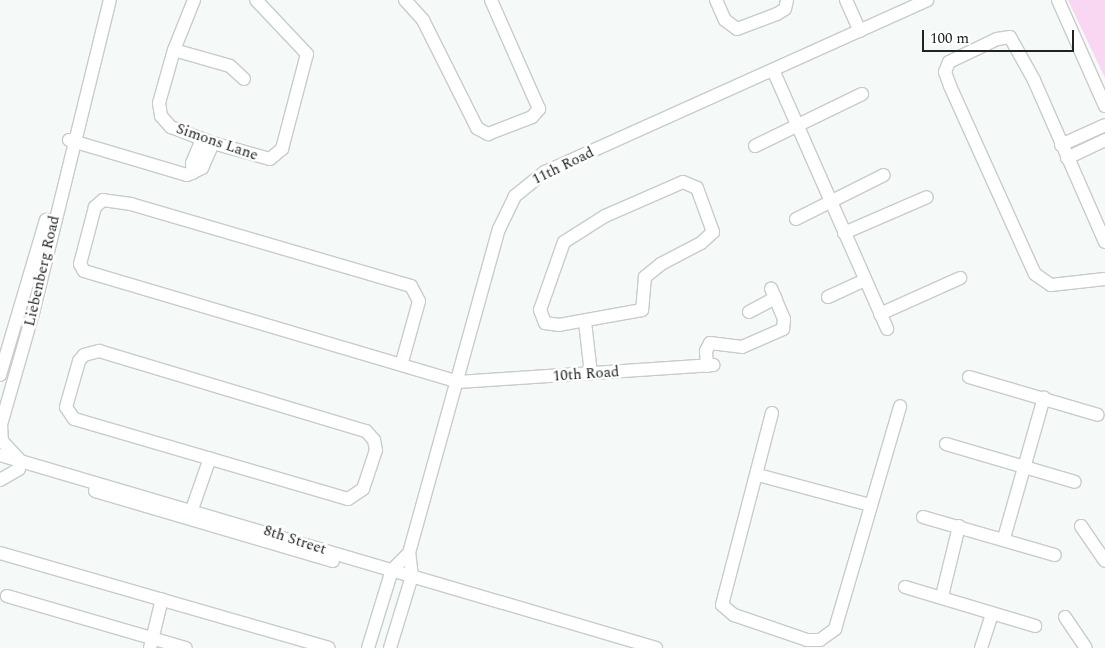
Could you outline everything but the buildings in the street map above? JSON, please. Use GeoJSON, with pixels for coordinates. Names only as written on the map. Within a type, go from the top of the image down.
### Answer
{"type":"FeatureCollection","features":[{"type":"Feature","properties":{"kind":"street","name":"Liebenberg Road"},"geometry":{"type":"LineString","coordinates":[[0,375],[80,113],[110,0]]}},
{"type":"Feature","properties":{"kind":"street","name":"Simons Lane"},"geometry":{"type":"LineString","coordinates":[[194,0],[174,50],[159,102],[160,116],[171,127],[266,159],[275,157],[282,149],[307,54],[256,0]]}},
{"type":"Feature","properties":{"kind":"street"},"geometry":{"type":"LineString","coordinates":[[405,0],[423,20],[477,128],[488,134],[532,117],[539,109],[491,0]]}},
{"type":"Feature","properties":{"kind":"street"},"geometry":{"type":"LineString","coordinates":[[716,0],[725,20],[737,28],[777,14],[785,9],[787,0]]}},
{"type":"Feature","properties":{"kind":"street"},"geometry":{"type":"LineString","coordinates":[[846,0],[860,32]]}},
{"type":"Feature","properties":{"kind":"street","name":"11th Road"},"geometry":{"type":"LineString","coordinates":[[411,579],[409,553],[499,229],[523,187],[545,172],[860,32],[927,0]]}},
{"type":"Feature","properties":{"kind":"street"},"geometry":{"type":"LineString","coordinates":[[1058,0],[1105,106]]}},
{"type":"Feature","properties":{"kind":"street"},"geometry":{"type":"LineString","coordinates":[[1105,242],[1060,145],[1034,80],[1010,38],[997,39],[954,57],[945,66],[950,86],[1035,274],[1051,286],[1105,279]]}},
{"type":"Feature","properties":{"kind":"street"},"geometry":{"type":"LineString","coordinates":[[174,50],[230,66],[244,79]]}},
{"type":"Feature","properties":{"kind":"street"},"geometry":{"type":"LineString","coordinates":[[773,70],[796,126],[887,329]]}},
{"type":"Feature","properties":{"kind":"street"},"geometry":{"type":"LineString","coordinates":[[755,146],[862,94]]}},
{"type":"Feature","properties":{"kind":"street"},"geometry":{"type":"LineString","coordinates":[[1060,145],[1105,125]]}},
{"type":"Feature","properties":{"kind":"street","name":"Liebenberg Road"},"geometry":{"type":"LineString","coordinates":[[1,426],[72,140]]}},
{"type":"Feature","properties":{"kind":"street"},"geometry":{"type":"LineString","coordinates":[[72,140],[184,174],[193,173],[192,163],[208,141]]}},
{"type":"Feature","properties":{"kind":"street"},"geometry":{"type":"LineString","coordinates":[[1067,158],[1105,140]]}},
{"type":"Feature","properties":{"kind":"street"},"geometry":{"type":"LineString","coordinates":[[796,219],[884,175]]}},
{"type":"Feature","properties":{"kind":"street"},"geometry":{"type":"LineString","coordinates":[[683,182],[697,188],[712,225],[709,237],[661,264],[645,277],[645,306],[639,313],[585,322],[559,326],[542,319],[540,310],[564,242],[605,216],[675,184],[683,182]]}},
{"type":"Feature","properties":{"kind":"street"},"geometry":{"type":"LineString","coordinates":[[844,233],[927,198]]}},
{"type":"Feature","properties":{"kind":"street"},"geometry":{"type":"LineString","coordinates":[[402,362],[419,301],[411,286],[131,204],[103,200],[96,205],[80,264],[84,271],[402,362],[458,382]]}},
{"type":"Feature","properties":{"kind":"street"},"geometry":{"type":"LineString","coordinates":[[880,314],[960,278]]}},
{"type":"Feature","properties":{"kind":"street"},"geometry":{"type":"LineString","coordinates":[[828,297],[865,280]]}},
{"type":"Feature","properties":{"kind":"street","name":"10th Road"},"geometry":{"type":"LineString","coordinates":[[458,382],[710,366],[706,351],[710,343],[739,347],[781,332],[784,319],[773,294],[750,312]]}},
{"type":"Feature","properties":{"kind":"street"},"geometry":{"type":"LineString","coordinates":[[585,322],[591,374]]}},
{"type":"Feature","properties":{"kind":"street"},"geometry":{"type":"LineString","coordinates":[[99,351],[226,388],[366,431],[376,444],[363,489],[348,499],[210,458],[87,424],[67,414],[66,408],[84,355],[99,351]]}},
{"type":"Feature","properties":{"kind":"street"},"geometry":{"type":"LineString","coordinates":[[969,377],[1098,415]]}},
{"type":"Feature","properties":{"kind":"street"},"geometry":{"type":"LineString","coordinates":[[1004,538],[1044,398]]}},
{"type":"Feature","properties":{"kind":"street"},"geometry":{"type":"LineString","coordinates":[[772,413],[758,475],[722,605],[734,615],[806,644],[827,638],[835,629],[900,406]]}},
{"type":"Feature","properties":{"kind":"street"},"geometry":{"type":"LineString","coordinates":[[0,480],[20,466],[2,441],[1,426]]}},
{"type":"Feature","properties":{"kind":"street"},"geometry":{"type":"LineString","coordinates":[[946,444],[1023,469],[1075,482]]}},
{"type":"Feature","properties":{"kind":"street","name":"8th Street"},"geometry":{"type":"LineString","coordinates":[[0,455],[20,466]]}},
{"type":"Feature","properties":{"kind":"street"},"geometry":{"type":"LineString","coordinates":[[191,514],[210,458]]}},
{"type":"Feature","properties":{"kind":"street","name":"8th Street"},"geometry":{"type":"LineString","coordinates":[[0,463],[20,466],[191,514],[411,579],[512,612],[589,628],[656,648]]}},
{"type":"Feature","properties":{"kind":"street"},"geometry":{"type":"LineString","coordinates":[[758,475],[870,506]]}},
{"type":"Feature","properties":{"kind":"street"},"geometry":{"type":"LineString","coordinates":[[923,516],[1004,538],[1055,555]]}},
{"type":"Feature","properties":{"kind":"street"},"geometry":{"type":"LineString","coordinates":[[942,596],[959,526]]}},
{"type":"Feature","properties":{"kind":"street"},"geometry":{"type":"LineString","coordinates":[[1081,526],[1105,562]]}},
{"type":"Feature","properties":{"kind":"street"},"geometry":{"type":"LineString","coordinates":[[0,553],[329,648]]}},
{"type":"Feature","properties":{"kind":"street","name":"11th Road"},"geometry":{"type":"LineString","coordinates":[[391,573],[409,553]]}},
{"type":"Feature","properties":{"kind":"street"},"geometry":{"type":"LineString","coordinates":[[370,647],[391,573]]}},
{"type":"Feature","properties":{"kind":"street"},"geometry":{"type":"LineString","coordinates":[[390,648],[411,579]]}},
{"type":"Feature","properties":{"kind":"street"},"geometry":{"type":"LineString","coordinates":[[905,587],[942,596],[992,614],[1035,626]]}},
{"type":"Feature","properties":{"kind":"street"},"geometry":{"type":"LineString","coordinates":[[7,596],[151,643],[186,648]]}},
{"type":"Feature","properties":{"kind":"street"},"geometry":{"type":"LineString","coordinates":[[151,643],[162,599]]}},
{"type":"Feature","properties":{"kind":"street"},"geometry":{"type":"LineString","coordinates":[[981,648],[992,614]]}},
{"type":"Feature","properties":{"kind":"street"},"geometry":{"type":"LineString","coordinates":[[1065,617],[1086,648]]}},
{"type":"Feature","properties":{"kind":"shaded area"},"geometry":{"type":"Polygon","coordinates":[[[1068,0],[1105,0],[1105,78],[1068,0]]]}}]}
